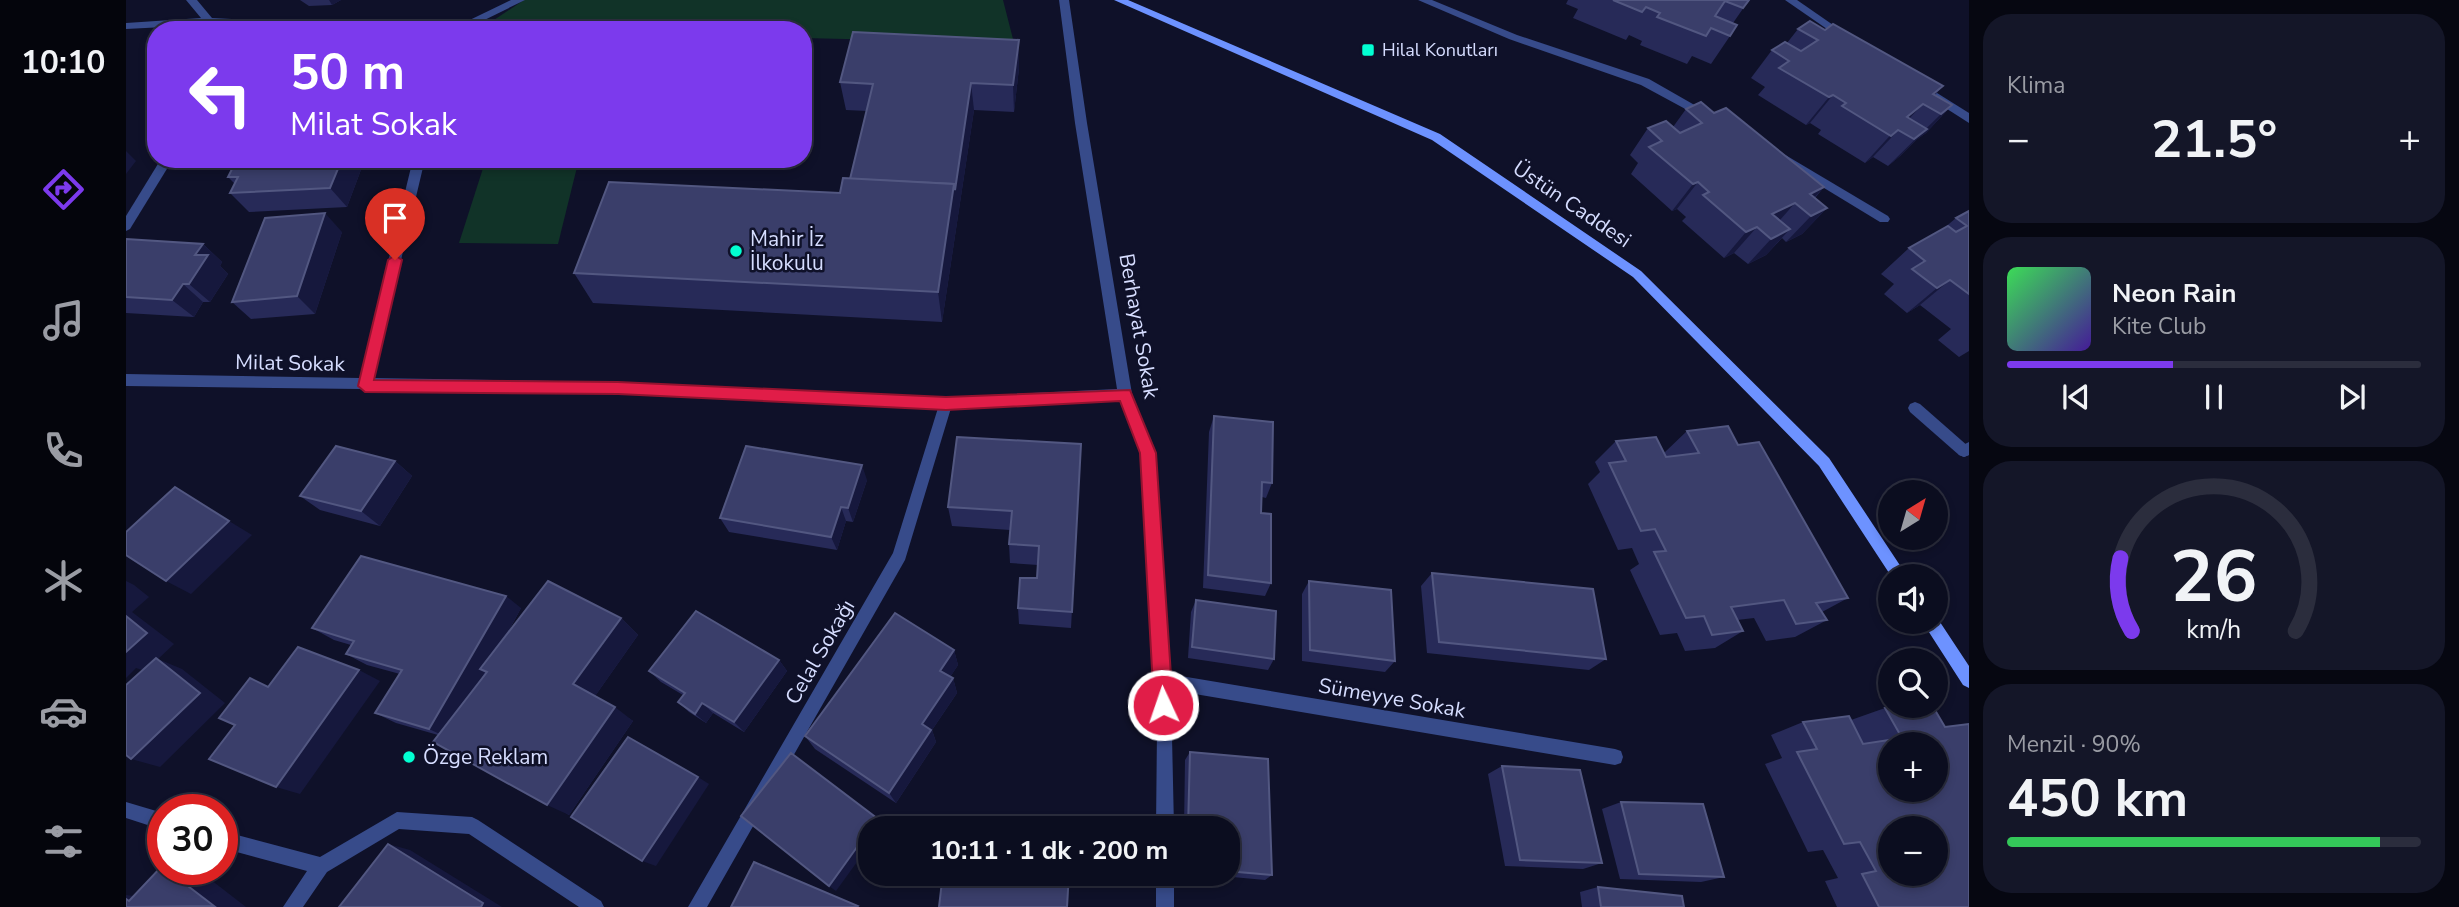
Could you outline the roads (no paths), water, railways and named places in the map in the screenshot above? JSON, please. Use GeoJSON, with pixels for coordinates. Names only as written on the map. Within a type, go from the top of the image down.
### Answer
{"type":"FeatureCollection","features":[{"type":"Feature","properties":{"kind":"street"},"geometry":{"type":"LineString","coordinates":[[191,0],[205,21]]}},
{"type":"Feature","properties":{"kind":"street"},"geometry":{"type":"LineString","coordinates":[[474,21],[520,0]]}},
{"type":"Feature","properties":{"kind":"street","name":"Berhayat Sokak"},"geometry":{"type":"LineString","coordinates":[[1064,0],[1125,394],[1148,453],[1162,681],[1165,816]]}},
{"type":"Feature","properties":{"kind":"street","name":"Üstün Caddesi"},"geometry":{"type":"LineString","coordinates":[[1119,0],[1436,137],[1637,274],[1824,462],[1892,564]]}},
{"type":"Feature","properties":{"kind":"street"},"geometry":{"type":"LineString","coordinates":[[1423,0],[1513,37],[1645,82],[1718,121]]}},
{"type":"Feature","properties":{"kind":"street"},"geometry":{"type":"LineString","coordinates":[[1790,0],[1857,45]]}},
{"type":"Feature","properties":{"kind":"street"},"geometry":{"type":"LineString","coordinates":[[126,26],[147,26]]}},
{"type":"Feature","properties":{"kind":"street"},"geometry":{"type":"LineString","coordinates":[[1924,89],[1969,119]]}},
{"type":"Feature","properties":{"kind":"street"},"geometry":{"type":"LineString","coordinates":[[1766,148],[1884,219]]}},
{"type":"Feature","properties":{"kind":"street"},"geometry":{"type":"LineString","coordinates":[[126,226],[161,168]]}},
{"type":"Feature","properties":{"kind":"street"},"geometry":{"type":"LineString","coordinates":[[365,386],[417,168]]}},
{"type":"Feature","properties":{"kind":"street","name":"Milat Sokak"},"geometry":{"type":"LineString","coordinates":[[126,380],[365,386],[618,388],[946,403],[1125,394]]}},
{"type":"Feature","properties":{"kind":"street","name":"Celal Sokağı"},"geometry":{"type":"LineString","coordinates":[[697,907],[900,555],[946,403]]}},
{"type":"Feature","properties":{"kind":"street"},"geometry":{"type":"LineString","coordinates":[[1915,408],[1966,450]]}},
{"type":"Feature","properties":{"kind":"street"},"geometry":{"type":"LineString","coordinates":[[1939,634],[1969,680]]}},
{"type":"Feature","properties":{"kind":"street","name":"Sümeyye Sokak"},"geometry":{"type":"LineString","coordinates":[[1162,681],[1615,757]]}},
{"type":"Feature","properties":{"kind":"street"},"geometry":{"type":"LineString","coordinates":[[126,810],[147,817]]}},
{"type":"Feature","properties":{"kind":"street"},"geometry":{"type":"LineString","coordinates":[[292,907],[321,866],[397,820],[472,826],[595,907]]}},
{"type":"Feature","properties":{"kind":"street"},"geometry":{"type":"LineString","coordinates":[[238,843],[321,866]]}},
{"type":"Feature","properties":{"kind":"street"},"geometry":{"type":"LineString","coordinates":[[1165,886],[1165,907]]}},
{"type":"Feature","properties":{"kind":"place","name":"Hilal Konutları"},"geometry":{"type":"Point","coordinates":[1368,50]}},
{"type":"Feature","properties":{"kind":"place","name":"Mahir İz İlkokulu"},"geometry":{"type":"Point","coordinates":[736,251]}},
{"type":"Feature","properties":{"kind":"place","name":"Özge Reklam"},"geometry":{"type":"Point","coordinates":[409,757]}}]}
